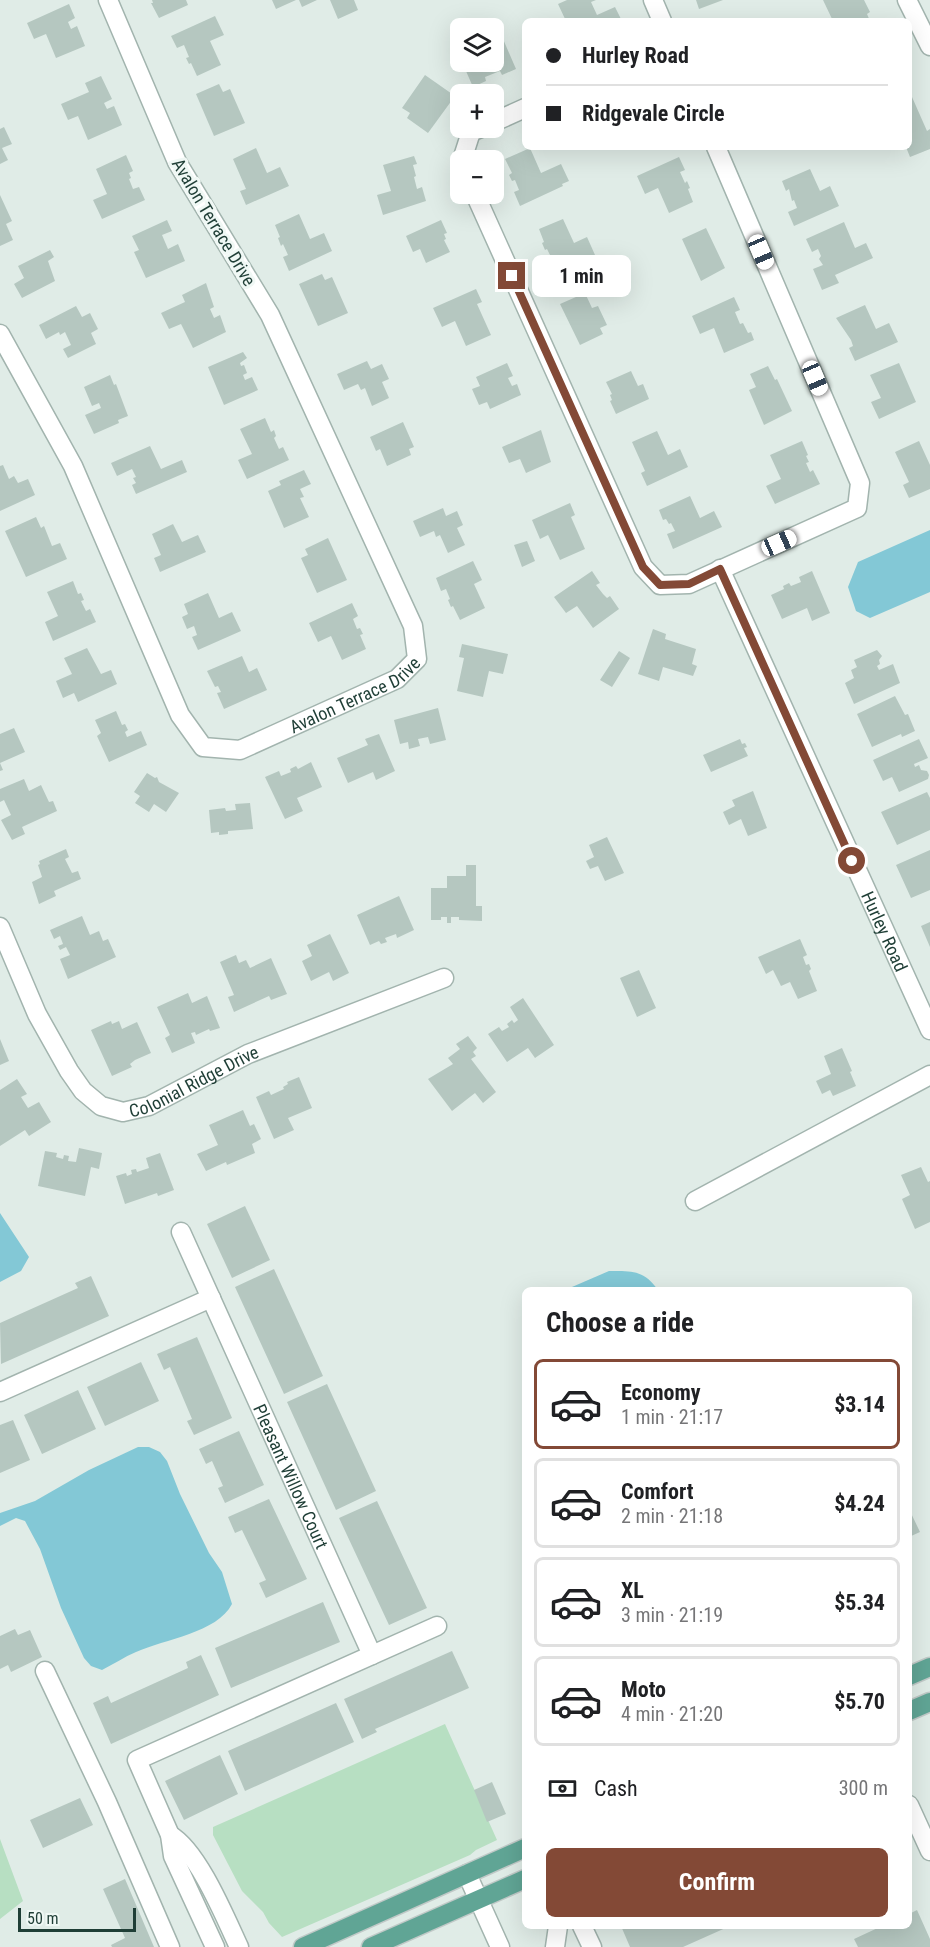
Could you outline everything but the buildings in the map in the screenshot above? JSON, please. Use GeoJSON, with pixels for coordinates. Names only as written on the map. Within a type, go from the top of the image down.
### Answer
{"type":"FeatureCollection","features":[{"type":"Feature","properties":{"kind":"main road"},"geometry":{"type":"LineString","coordinates":[[912,1675],[930,1667]]}},
{"type":"Feature","properties":{"kind":"main road"},"geometry":{"type":"LineString","coordinates":[[912,1711],[930,1702]]}},
{"type":"Feature","properties":{"kind":"main road"},"geometry":{"type":"LineString","coordinates":[[303,1947],[522,1849]]}},
{"type":"Feature","properties":{"kind":"main road"},"geometry":{"type":"LineString","coordinates":[[371,1947],[522,1879]]}},
{"type":"Feature","properties":{"kind":"street","name":"Avalon Terrace Drive"},"geometry":{"type":"LineString","coordinates":[[0,334],[73,466],[180,715],[203,747],[240,750],[398,679],[417,659],[413,626],[270,315],[177,162],[108,0]]}},
{"type":"Feature","properties":{"kind":"street"},"geometry":{"type":"LineString","coordinates":[[653,0],[661,18]]}},
{"type":"Feature","properties":{"kind":"street"},"geometry":{"type":"LineString","coordinates":[[907,0],[930,46]]}},
{"type":"Feature","properties":{"kind":"street"},"geometry":{"type":"LineString","coordinates":[[504,117],[522,109]]}},
{"type":"Feature","properties":{"kind":"street"},"geometry":{"type":"LineString","coordinates":[[480,204],[643,567],[660,585],[689,584],[857,508],[860,483],[717,150]]}},
{"type":"Feature","properties":{"kind":"street","name":"Hurley Road"},"geometry":{"type":"LineString","coordinates":[[720,569],[930,1030]]}},
{"type":"Feature","properties":{"kind":"street","name":"Colonial Ridge Drive"},"geometry":{"type":"LineString","coordinates":[[0,927],[37,1014],[83,1091],[101,1106],[123,1112],[149,1106],[248,1054],[444,978]]}},
{"type":"Feature","properties":{"kind":"street"},"geometry":{"type":"LineString","coordinates":[[695,1201],[930,1075]]}},
{"type":"Feature","properties":{"kind":"street","name":"Pleasant Willow Court"},"geometry":{"type":"LineString","coordinates":[[181,1232],[372,1655]]}},
{"type":"Feature","properties":{"kind":"street"},"geometry":{"type":"LineString","coordinates":[[0,1392],[211,1298]]}},
{"type":"Feature","properties":{"kind":"street"},"geometry":{"type":"LineString","coordinates":[[215,1947],[171,1851],[170,1835],[137,1760],[437,1626]]}},
{"type":"Feature","properties":{"kind":"street"},"geometry":{"type":"LineString","coordinates":[[45,1671],[170,1947]]}},
{"type":"Feature","properties":{"kind":"street"},"geometry":{"type":"LineString","coordinates":[[912,1812],[930,1851]]}},
{"type":"Feature","properties":{"kind":"street"},"geometry":{"type":"LineString","coordinates":[[170,1835],[187,1849],[239,1947]]}},
{"type":"Feature","properties":{"kind":"street"},"geometry":{"type":"LineString","coordinates":[[467,1874],[500,1947]]}},
{"type":"Feature","properties":{"kind":"street"},"geometry":{"type":"LineString","coordinates":[[189,1891],[206,1882]]}},
{"type":"Feature","properties":{"kind":"street"},"geometry":{"type":"LineString","coordinates":[[555,1947],[558,1929]]}},
{"type":"Feature","properties":{"kind":"street"},"geometry":{"type":"LineString","coordinates":[[583,1929],[592,1947]]}},
{"type":"Feature","properties":{"kind":"green space"},"geometry":{"type":"Polygon","coordinates":[[[445,1724],[497,1840],[470,1855],[282,1937],[269,1923],[263,1912],[242,1891],[213,1835],[213,1827],[445,1724]]]}},
{"type":"Feature","properties":{"kind":"green space"},"geometry":{"type":"Polygon","coordinates":[[[0,1839],[23,1901],[0,1919],[0,1839]]]}},
{"type":"Feature","properties":{"kind":"water"},"geometry":{"type":"Polygon","coordinates":[[[930,530],[930,592],[870,618],[856,611],[848,587],[858,562],[930,530]]]}},
{"type":"Feature","properties":{"kind":"water"},"geometry":{"type":"Polygon","coordinates":[[[0,1213],[29,1257],[21,1271],[0,1282],[0,1213]]]}},
{"type":"Feature","properties":{"kind":"water"},"geometry":{"type":"Polygon","coordinates":[[[609,1271],[624,1271],[642,1275],[656,1287],[572,1287],[609,1271]]]}},
{"type":"Feature","properties":{"kind":"water"},"geometry":{"type":"Polygon","coordinates":[[[138,1447],[149,1447],[160,1452],[167,1461],[180,1494],[209,1553],[222,1572],[232,1604],[225,1614],[203,1629],[148,1647],[102,1670],[91,1666],[84,1658],[61,1608],[40,1549],[25,1521],[16,1518],[0,1526],[0,1513],[35,1501],[89,1470],[138,1447]]]}},
{"type":"Feature","properties":{"kind":"route"},"geometry":{"type":"LineString","coordinates":[[512,276],[643,567],[660,585],[689,584],[720,569],[852,861]]}}]}
